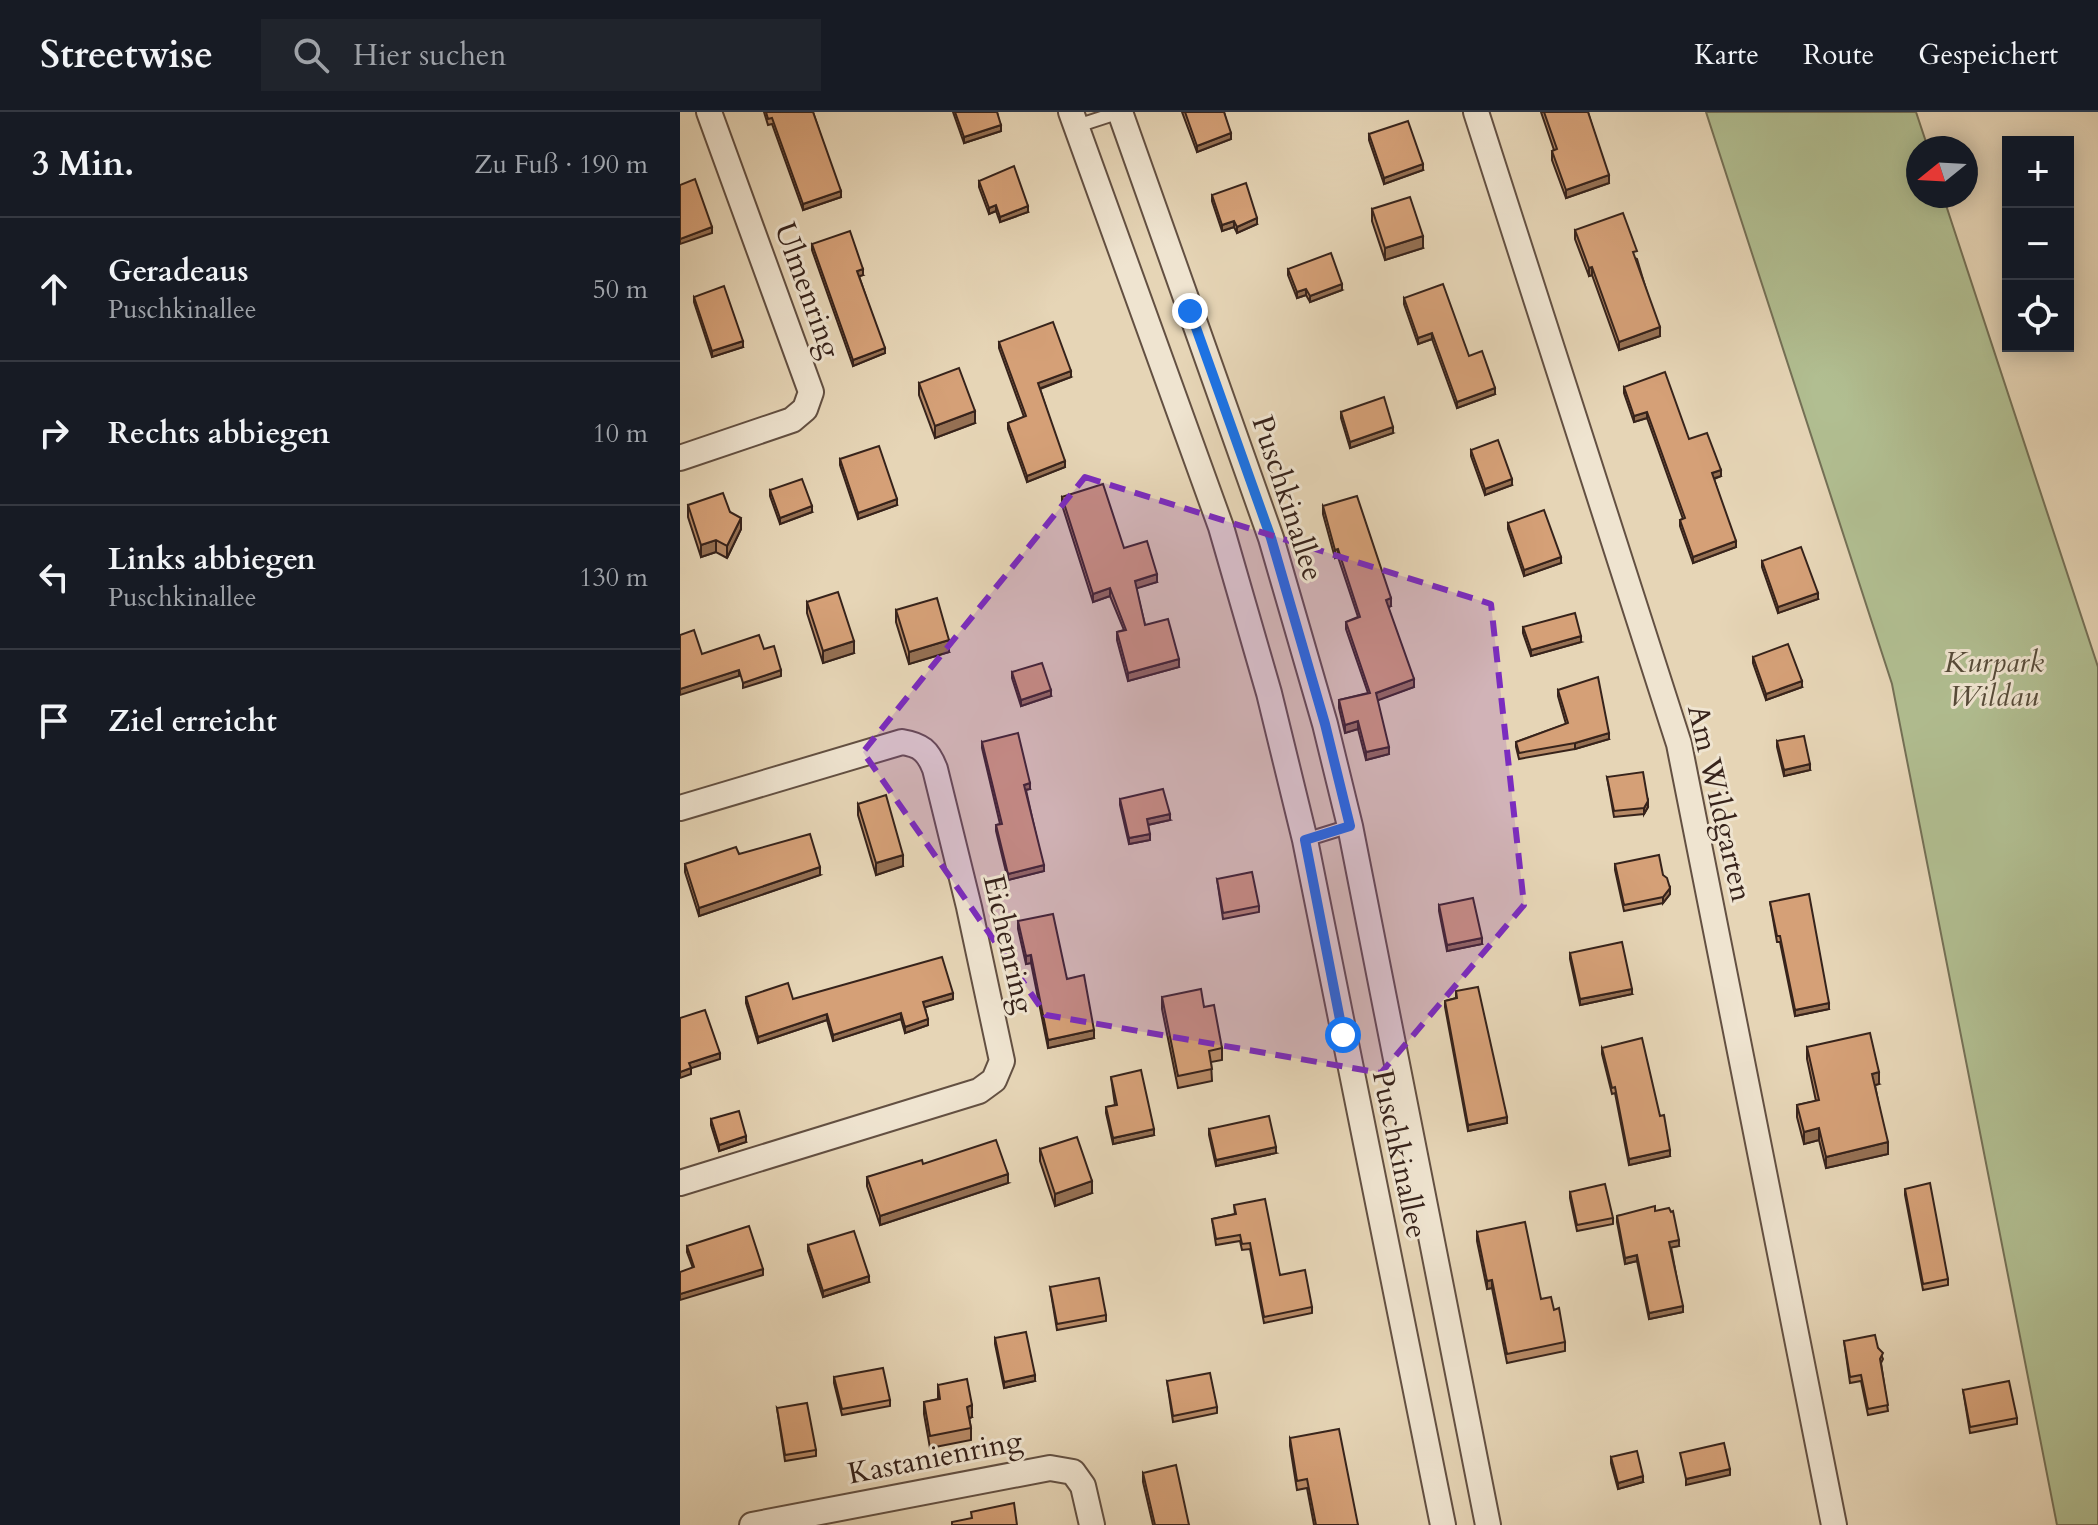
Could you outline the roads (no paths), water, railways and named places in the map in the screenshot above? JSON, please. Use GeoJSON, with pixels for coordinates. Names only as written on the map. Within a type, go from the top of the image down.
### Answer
{"type":"FeatureCollection","features":[{"type":"Feature","properties":{"kind":"street","name":"Ulmenring"},"geometry":{"type":"LineString","coordinates":[[680,458],[792,420],[805,409],[811,392],[709,112]]}},
{"type":"Feature","properties":{"kind":"street","name":"Puschkinallee"},"geometry":{"type":"LineString","coordinates":[[1120,112],[1271,538],[1325,724],[1350,826],[1488,1525]]}},
{"type":"Feature","properties":{"kind":"street","name":"Am Wildgarten"},"geometry":{"type":"LineString","coordinates":[[1476,112],[1679,744],[1834,1525]]}},
{"type":"Feature","properties":{"kind":"street","name":"Puschkinallee"},"geometry":{"type":"LineString","coordinates":[[1074,119],[1221,527],[1266,681],[1305,840],[1443,1525]]}},
{"type":"Feature","properties":{"kind":"street","name":"Eichenring"},"geometry":{"type":"LineString","coordinates":[[680,808],[902,742],[922,748],[931,756],[939,782],[1002,1061],[994,1080],[979,1091],[680,1183]]}},
{"type":"Feature","properties":{"kind":"street","name":"Kastanienring"},"geometry":{"type":"LineString","coordinates":[[752,1525],[1050,1468],[1073,1472],[1083,1486],[1092,1525]]}},
{"type":"Feature","properties":{"kind":"lane"},"geometry":{"type":"LineString","coordinates":[[1074,119],[1120,112]]}},
{"type":"Feature","properties":{"kind":"lane"},"geometry":{"type":"LineString","coordinates":[[1305,840],[1350,826]]}},
{"type":"Feature","properties":{"kind":"park label","name":"Kurpark Wildau"},"geometry":{"type":"Point","coordinates":[1994,679]}}]}
